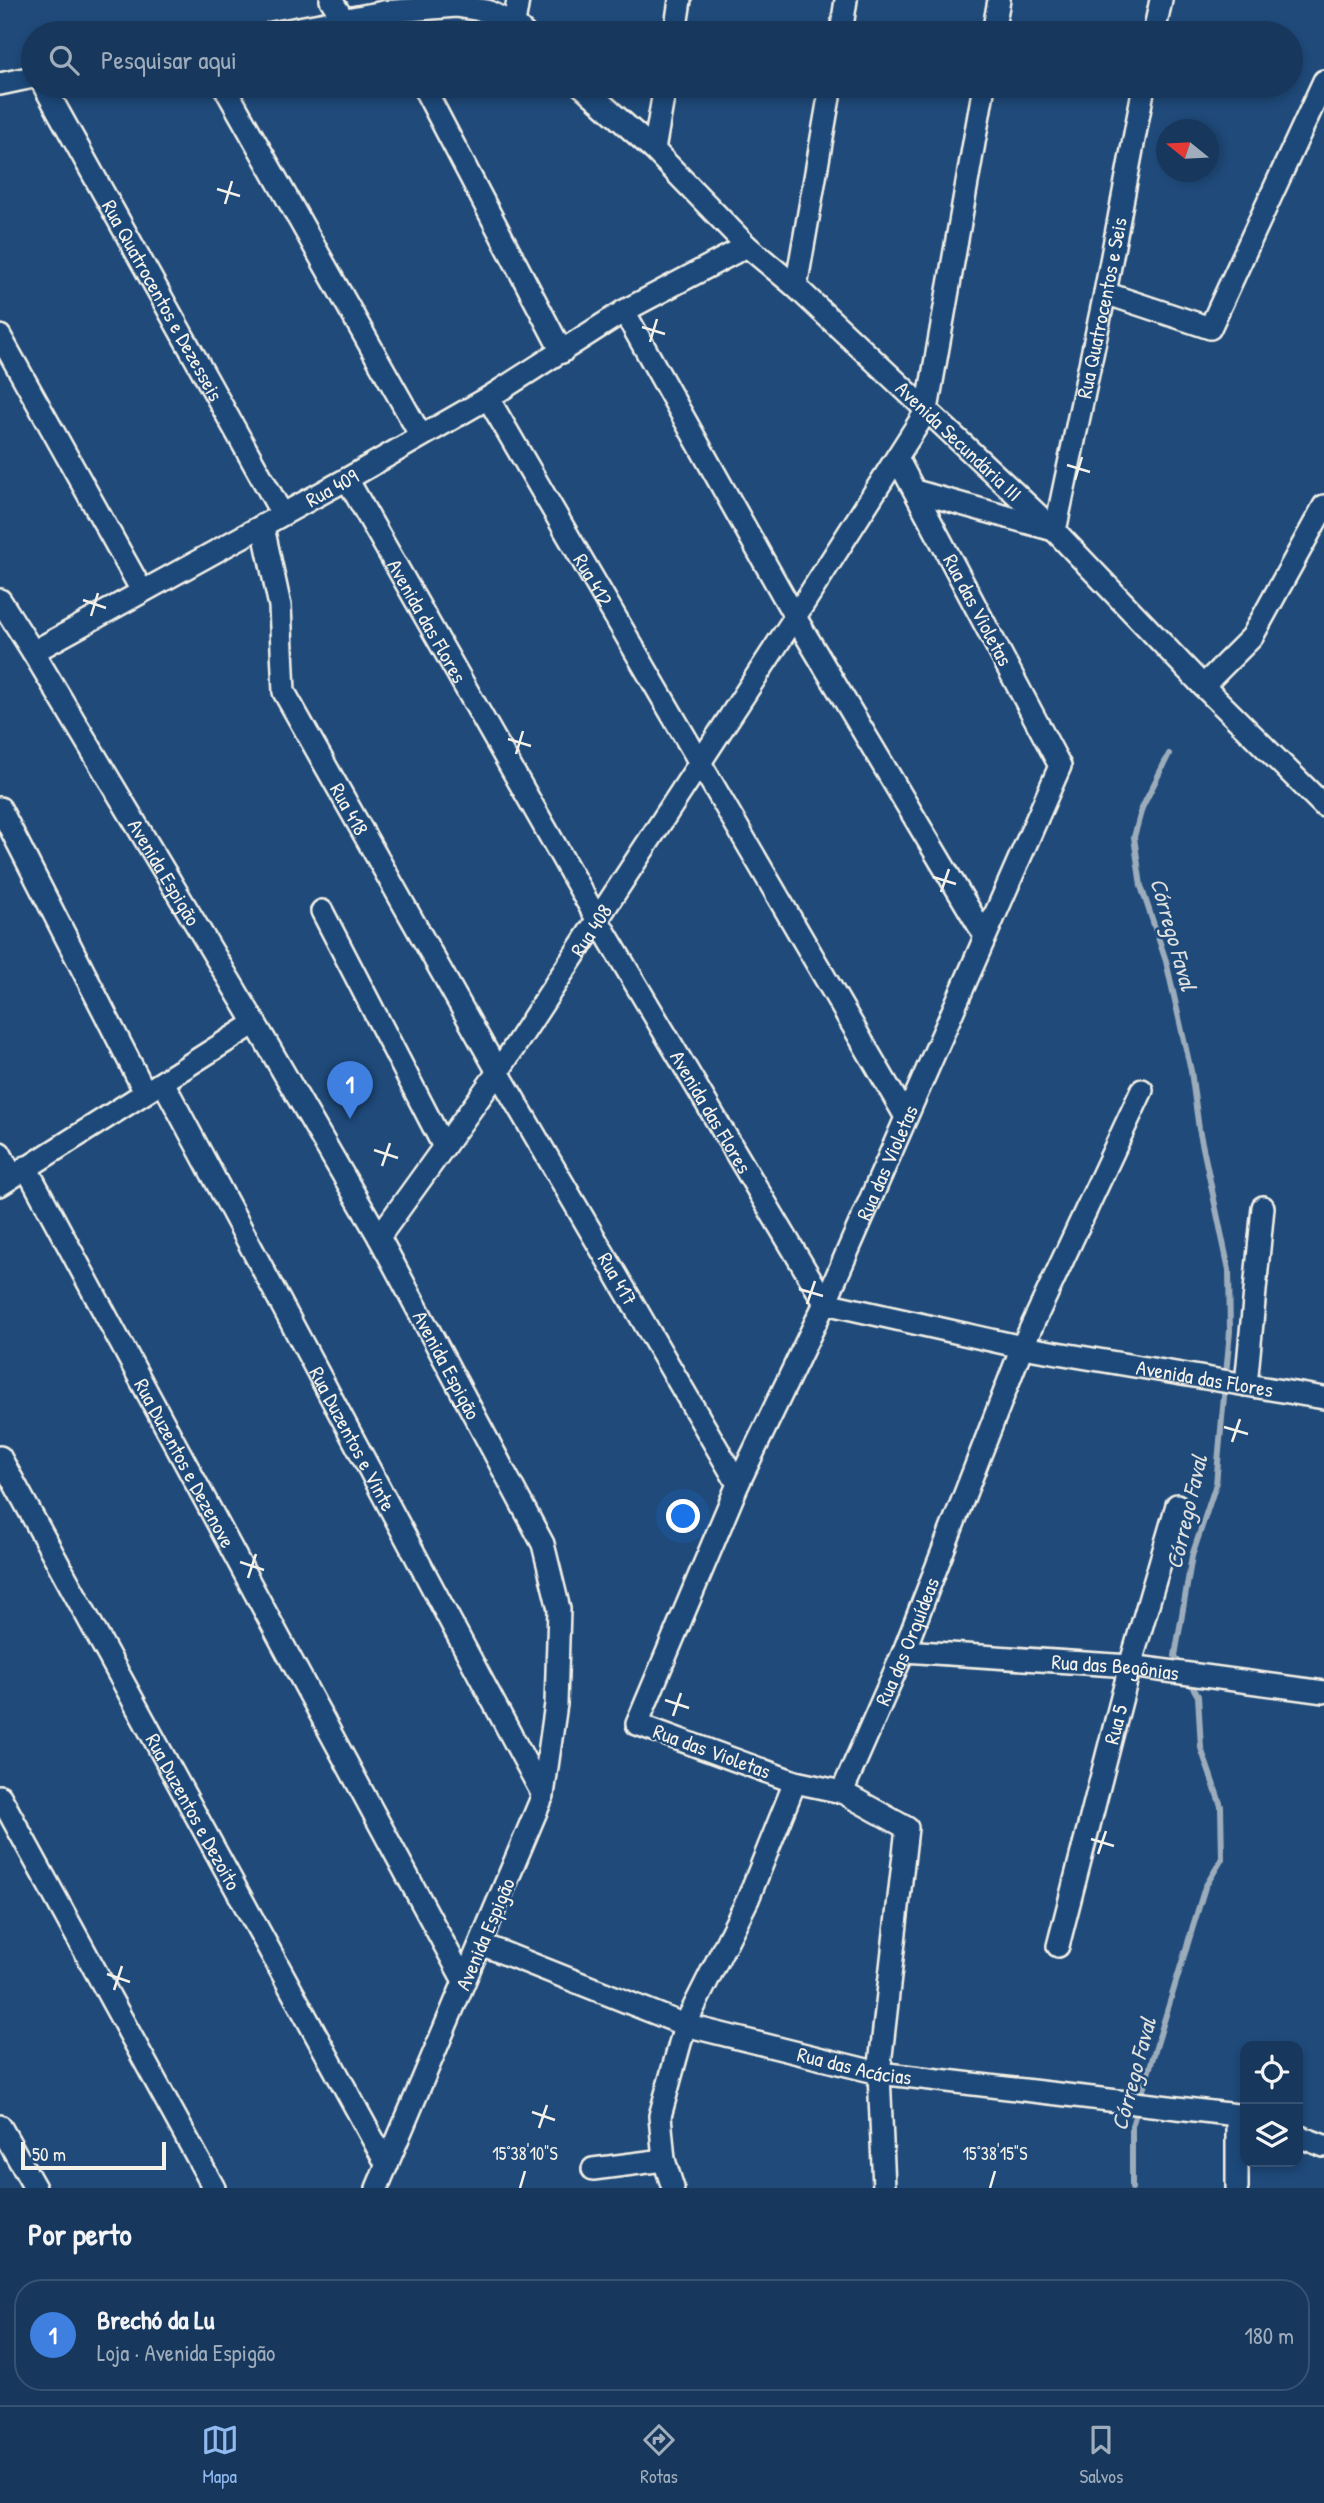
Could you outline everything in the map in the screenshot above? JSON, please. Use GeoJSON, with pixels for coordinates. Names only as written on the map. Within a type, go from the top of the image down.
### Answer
{"type":"FeatureCollection","features":[{"type":"Feature","properties":{"kind":"street"},"geometry":{"type":"LineString","coordinates":[[331,0],[344,20]]}},
{"type":"Feature","properties":{"kind":"street"},"geometry":{"type":"LineString","coordinates":[[518,0],[519,21]]}},
{"type":"Feature","properties":{"kind":"street"},"geometry":{"type":"LineString","coordinates":[[677,21],[681,0]]}},
{"type":"Feature","properties":{"kind":"street"},"geometry":{"type":"LineString","coordinates":[[843,21],[846,0]]}},
{"type":"Feature","properties":{"kind":"street"},"geometry":{"type":"LineString","coordinates":[[995,21],[999,0]]}},
{"type":"Feature","properties":{"kind":"street"},"geometry":{"type":"LineString","coordinates":[[1157,21],[1161,0]]}},
{"type":"Feature","properties":{"kind":"street"},"geometry":{"type":"LineString","coordinates":[[338,21],[384,12],[457,6],[487,11],[505,21]]}},
{"type":"Feature","properties":{"kind":"street"},"geometry":{"type":"LineString","coordinates":[[384,12],[389,21]]}},
{"type":"Feature","properties":{"kind":"street"},"geometry":{"type":"LineString","coordinates":[[0,84],[21,80]]}},
{"type":"Feature","properties":{"kind":"street"},"geometry":{"type":"LineString","coordinates":[[1105,292],[1210,328],[1324,81]]}},
{"type":"Feature","properties":{"kind":"street","name":"Rua Quatrocentos e Dezesseis"},"geometry":{"type":"LineString","coordinates":[[51,98],[282,514]]}},
{"type":"Feature","properties":{"kind":"street"},"geometry":{"type":"LineString","coordinates":[[231,98],[421,436]]}},
{"type":"Feature","properties":{"kind":"street"},"geometry":{"type":"LineString","coordinates":[[429,98],[562,352]]}},
{"type":"Feature","properties":{"kind":"street","name":"Avenida Secundária III"},"geometry":{"type":"LineString","coordinates":[[596,98],[654,150],[747,246],[796,287],[1055,531],[1203,686],[1324,806]]}},
{"type":"Feature","properties":{"kind":"street"},"geometry":{"type":"LineString","coordinates":[[654,150],[663,98]]}},
{"type":"Feature","properties":{"kind":"street"},"geometry":{"type":"LineString","coordinates":[[796,287],[829,98]]}},
{"type":"Feature","properties":{"kind":"street"},"geometry":{"type":"LineString","coordinates":[[927,411],[982,98]]}},
{"type":"Feature","properties":{"kind":"street","name":"Rua Quatrocentos e Seis"},"geometry":{"type":"LineString","coordinates":[[1055,531],[1142,98]]}},
{"type":"Feature","properties":{"kind":"street","name":"Rua 409"},"geometry":{"type":"LineString","coordinates":[[33,652],[263,527],[488,398],[624,311],[747,246]]}},
{"type":"Feature","properties":{"kind":"street"},"geometry":{"type":"LineString","coordinates":[[624,311],[796,617],[985,936]]}},
{"type":"Feature","properties":{"kind":"street"},"geometry":{"type":"LineString","coordinates":[[0,336],[142,591]]}},
{"type":"Feature","properties":{"kind":"street","name":"Rua 412"},"geometry":{"type":"LineString","coordinates":[[488,398],[701,760],[906,1117]]}},
{"type":"Feature","properties":{"kind":"street","name":"Rua 408"},"geometry":{"type":"LineString","coordinates":[[379,1237],[498,1072],[796,617],[927,411]]}},
{"type":"Feature","properties":{"kind":"street","name":"Rua das Violetas"},"geometry":{"type":"LineString","coordinates":[[842,1792],[795,1782],[638,1724],[737,1484],[825,1303],[1060,765],[897,458]]}},
{"type":"Feature","properties":{"kind":"street","name":"Avenida das Flores"},"geometry":{"type":"LineString","coordinates":[[347,479],[597,919],[825,1303],[1021,1347],[1324,1398]]}},
{"type":"Feature","properties":{"kind":"street"},"geometry":{"type":"LineString","coordinates":[[915,491],[1055,531]]}},
{"type":"Feature","properties":{"kind":"street"},"geometry":{"type":"LineString","coordinates":[[1203,686],[1252,637],[1324,506]]}},
{"type":"Feature","properties":{"kind":"street","name":"Rua 418"},"geometry":{"type":"LineString","coordinates":[[263,527],[280,606],[284,692],[498,1072]]}},
{"type":"Feature","properties":{"kind":"street","name":"Avenida Espigão"},"geometry":{"type":"LineString","coordinates":[[0,600],[255,1023],[379,1237],[543,1544],[559,1609],[556,1704],[543,1795],[377,2188]]}},
{"type":"Feature","properties":{"kind":"street","name":"Rua Duzentos e Vinte"},"geometry":{"type":"LineString","coordinates":[[0,808],[543,1795]]}},
{"type":"Feature","properties":{"kind":"street"},"geometry":{"type":"LineString","coordinates":[[322,911],[444,1147]]}},
{"type":"Feature","properties":{"kind":"street"},"geometry":{"type":"LineString","coordinates":[[13,1176],[255,1023]]}},
{"type":"Feature","properties":{"kind":"street","name":"Rua 417"},"geometry":{"type":"LineString","coordinates":[[498,1072],[737,1484]]}},
{"type":"Feature","properties":{"kind":"street","name":"Rua das Orquídeas"},"geometry":{"type":"LineString","coordinates":[[842,1792],[904,1651],[1021,1347],[1142,1090]]}},
{"type":"Feature","properties":{"kind":"street","name":"Rua Duzentos e Dezenove"},"geometry":{"type":"LineString","coordinates":[[0,1153],[464,1981]]}},
{"type":"Feature","properties":{"kind":"street"},"geometry":{"type":"LineString","coordinates":[[1246,1385],[1262,1207]]}},
{"type":"Feature","properties":{"kind":"street","name":"Rua Duzentos e Dezoito"},"geometry":{"type":"LineString","coordinates":[[0,1457],[387,2165]]}},
{"type":"Feature","properties":{"kind":"street","name":"Rua 5"},"geometry":{"type":"LineString","coordinates":[[1058,1947],[1130,1666],[1177,1504]]}},
{"type":"Feature","properties":{"kind":"street","name":"Rua das Begônias"},"geometry":{"type":"LineString","coordinates":[[904,1651],[1130,1666],[1324,1692]]}},
{"type":"Feature","properties":{"kind":"street","name":"Rua das Violetas"},"geometry":{"type":"LineString","coordinates":[[673,2188],[664,2160],[660,2116],[685,2025],[748,1899],[795,1782]]}},
{"type":"Feature","properties":{"kind":"street"},"geometry":{"type":"LineString","coordinates":[[842,1792],[907,1828],[879,2073],[884,2188]]}},
{"type":"Feature","properties":{"kind":"street"},"geometry":{"type":"LineString","coordinates":[[0,1796],[214,2188]]}},
{"type":"Feature","properties":{"kind":"street","name":"Rua das Acácias"},"geometry":{"type":"LineString","coordinates":[[481,1944],[685,2025],[879,2073],[1240,2116]]}},
{"type":"Feature","properties":{"kind":"street"},"geometry":{"type":"LineString","coordinates":[[0,2126],[35,2188]]}},
{"type":"Feature","properties":{"kind":"street"},"geometry":{"type":"LineString","coordinates":[[1237,2188],[1240,2134]]}},
{"type":"Feature","properties":{"kind":"street"},"geometry":{"type":"LineString","coordinates":[[1303,2138],[1324,2146]]}},
{"type":"Feature","properties":{"kind":"street"},"geometry":{"type":"LineString","coordinates":[[593,2169],[664,2160]]}},
{"type":"Feature","properties":{"kind":"waterway","name":"Córrego Faval"},"geometry":{"type":"LineString","coordinates":[[1169,754],[1142,808],[1134,837],[1141,886],[1166,961],[1191,1071],[1199,1129],[1229,1270],[1230,1331],[1216,1484],[1192,1556],[1175,1656],[1181,1667]]}},
{"type":"Feature","properties":{"kind":"waterway","name":"Córrego Faval"},"geometry":{"type":"LineString","coordinates":[[1132,2188],[1132,2126],[1205,1887],[1222,1859],[1221,1806],[1201,1748],[1198,1696],[1188,1679]]}},
{"type":"Feature","properties":{"kind":"place","name":"Brechó da Lu"},"geometry":{"type":"Point","coordinates":[350,1119]}}]}
